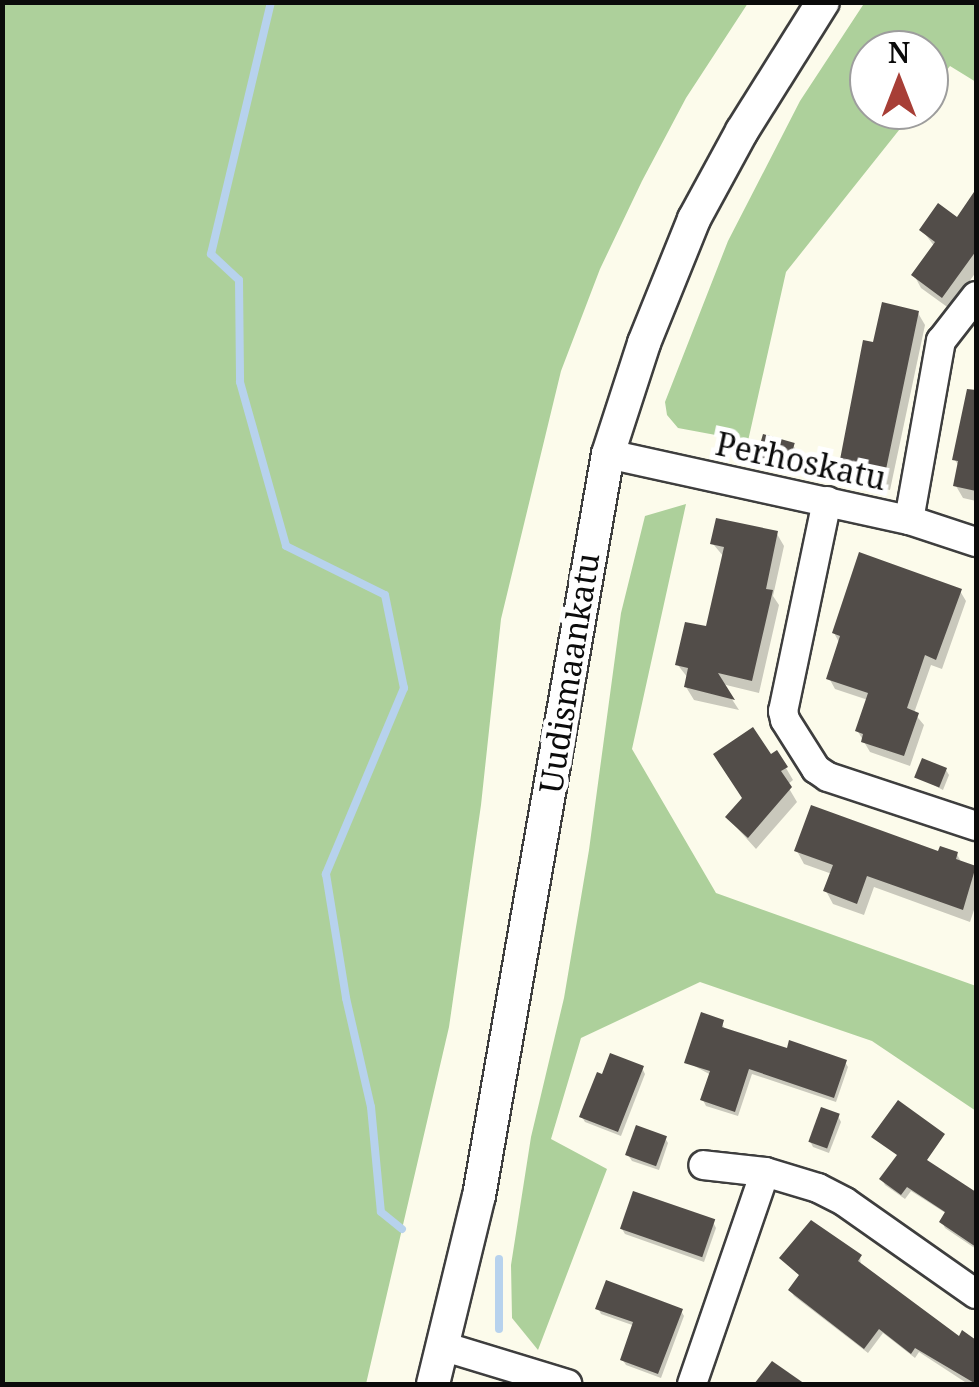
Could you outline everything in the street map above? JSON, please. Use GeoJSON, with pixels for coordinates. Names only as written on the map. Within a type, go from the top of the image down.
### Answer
{"type":"FeatureCollection","features":[{"type":"Feature","properties":{"kind":"street","name":"Uudismaankatu"},"geometry":{"type":"LineString","coordinates":[[432,1384],[479,1196],[608,454],[644,344],[694,219],[742,131],[824,2]]}},
{"type":"Feature","properties":{"kind":"street"},"geometry":{"type":"LineString","coordinates":[[910,520],[941,341],[976,296]]}},
{"type":"Feature","properties":{"kind":"street","name":"Perhoskatu"},"geometry":{"type":"LineString","coordinates":[[608,454],[910,520],[976,542]]}},
{"type":"Feature","properties":{"kind":"street"},"geometry":{"type":"LineString","coordinates":[[827,501],[785,720],[816,769],[828,777],[976,826]]}},
{"type":"Feature","properties":{"kind":"street"},"geometry":{"type":"LineString","coordinates":[[703,1165],[764,1172],[818,1188],[845,1202],[976,1294]]}},
{"type":"Feature","properties":{"kind":"street"},"geometry":{"type":"LineString","coordinates":[[692,1384],[764,1172]]}},
{"type":"Feature","properties":{"kind":"street"},"geometry":{"type":"LineString","coordinates":[[442,1346],[568,1384]]}},
{"type":"Feature","properties":{"kind":"green space"},"geometry":{"type":"Polygon","coordinates":[[[3,2],[748,3],[686,98],[642,181],[600,269],[561,371],[501,619],[481,805],[449,1027],[366,1384],[3,1384],[3,2]]]}},
{"type":"Feature","properties":{"kind":"green space"},"geometry":{"type":"Polygon","coordinates":[[[865,2],[976,3],[976,82],[949,67],[949,30],[849,30],[849,130],[899,130],[786,272],[748,441],[678,428],[667,415],[665,402],[728,241],[800,101],[865,2]]]}},
{"type":"Feature","properties":{"kind":"green space"},"geometry":{"type":"Polygon","coordinates":[[[686,504],[632,749],[716,893],[976,986],[976,1111],[872,1041],[700,982],[581,1038],[551,1139],[607,1169],[538,1350],[512,1318],[511,1265],[531,1137],[564,998],[589,850],[621,613],[645,516],[686,504]]]}},
{"type":"Feature","properties":{"kind":"building"},"geometry":{"type":"Polygon","coordinates":[[[976,189],[976,251],[942,298],[911,275],[935,242],[919,230],[938,203],[957,217],[976,189]]]}},
{"type":"Feature","properties":{"kind":"building"},"geometry":{"type":"Polygon","coordinates":[[[882,302],[919,311],[884,479],[838,470],[863,340],[873,342],[882,302]]]}},
{"type":"Feature","properties":{"kind":"building"},"geometry":{"type":"Polygon","coordinates":[[[967,389],[976,390],[976,491],[953,486],[958,461],[952,460],[967,389]]]}},
{"type":"Feature","properties":{"kind":"building"},"geometry":{"type":"Polygon","coordinates":[[[763,434],[795,443],[788,468],[756,459],[763,434]]]}},
{"type":"Feature","properties":{"kind":"building"},"geometry":{"type":"Polygon","coordinates":[[[716,518],[778,531],[766,589],[773,590],[752,681],[718,673],[735,700],[684,687],[688,668],[675,665],[685,622],[706,626],[724,547],[710,544],[716,518]]]}},
{"type":"Feature","properties":{"kind":"building"},"geometry":{"type":"Polygon","coordinates":[[[859,552],[962,589],[936,660],[925,655],[907,708],[919,713],[904,756],[861,742],[863,734],[855,731],[868,693],[826,679],[840,636],[832,633],[859,552]]]}},
{"type":"Feature","properties":{"kind":"building"},"geometry":{"type":"Polygon","coordinates":[[[753,727],[771,754],[777,750],[788,767],[781,771],[792,787],[748,838],[725,817],[742,798],[713,754],[753,727]]]}},
{"type":"Feature","properties":{"kind":"building"},"geometry":{"type":"Polygon","coordinates":[[[922,758],[947,768],[939,788],[914,777],[922,758]]]}},
{"type":"Feature","properties":{"kind":"building"},"geometry":{"type":"Polygon","coordinates":[[[811,805],[938,851],[940,846],[958,852],[956,859],[976,866],[963,910],[867,876],[857,904],[823,891],[833,865],[794,851],[811,805]]]}},
{"type":"Feature","properties":{"kind":"building"},"geometry":{"type":"Polygon","coordinates":[[[701,1012],[724,1020],[722,1027],[787,1048],[789,1040],[847,1060],[834,1098],[749,1069],[735,1112],[700,1100],[710,1071],[684,1063],[701,1012]]]}},
{"type":"Feature","properties":{"kind":"building"},"geometry":{"type":"Polygon","coordinates":[[[610,1053],[644,1066],[618,1132],[579,1117],[597,1072],[602,1074],[610,1053]]]}},
{"type":"Feature","properties":{"kind":"building"},"geometry":{"type":"Polygon","coordinates":[[[898,1100],[945,1134],[927,1160],[976,1192],[976,1247],[939,1222],[945,1212],[907,1187],[901,1195],[879,1179],[897,1155],[871,1137],[898,1100]]]}},
{"type":"Feature","properties":{"kind":"building"},"geometry":{"type":"Polygon","coordinates":[[[821,1107],[840,1114],[827,1149],[808,1142],[821,1107]]]}},
{"type":"Feature","properties":{"kind":"building"},"geometry":{"type":"Polygon","coordinates":[[[636,1125],[667,1136],[656,1166],[625,1155],[636,1125]]]}},
{"type":"Feature","properties":{"kind":"building"},"geometry":{"type":"Polygon","coordinates":[[[633,1191],[715,1219],[702,1257],[620,1229],[633,1191]]]}},
{"type":"Feature","properties":{"kind":"building"},"geometry":{"type":"Polygon","coordinates":[[[811,1220],[862,1255],[858,1261],[959,1336],[962,1330],[976,1340],[976,1384],[915,1348],[911,1354],[879,1329],[864,1349],[788,1290],[799,1275],[779,1258],[811,1220]]]}},
{"type":"Feature","properties":{"kind":"building"},"geometry":{"type":"Polygon","coordinates":[[[606,1280],[683,1309],[658,1374],[620,1360],[633,1322],[595,1309],[606,1280]]]}},
{"type":"Feature","properties":{"kind":"building"},"geometry":{"type":"Polygon","coordinates":[[[772,1361],[805,1384],[754,1384],[772,1361]]]}},
{"type":"Feature","properties":{"kind":"waterway"},"geometry":{"type":"LineString","coordinates":[[271,2],[211,254],[239,280],[240,382],[286,546],[385,595],[404,688],[326,874],[346,998],[371,1107],[381,1212],[402,1229]]}},
{"type":"Feature","properties":{"kind":"waterway"},"geometry":{"type":"LineString","coordinates":[[499,1259],[499,1329]]}}]}
